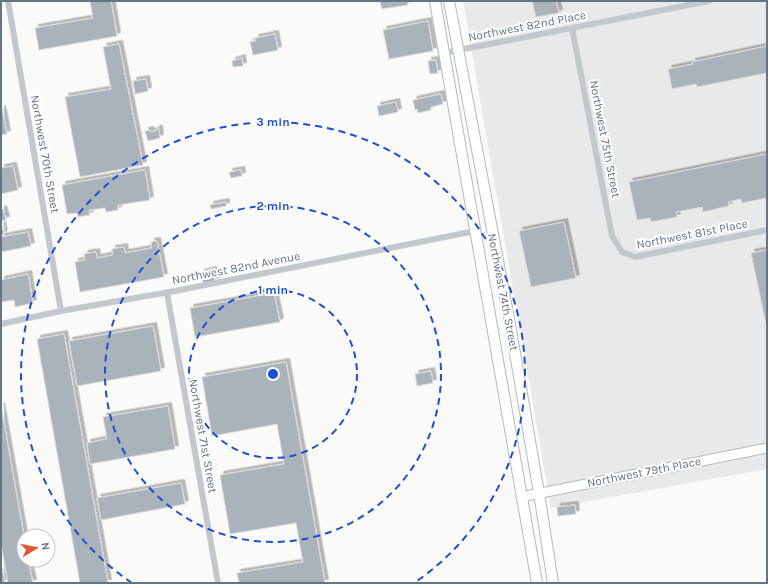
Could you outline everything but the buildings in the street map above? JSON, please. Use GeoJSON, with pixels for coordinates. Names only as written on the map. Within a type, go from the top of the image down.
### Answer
{"type":"FeatureCollection","features":[{"type":"Feature","properties":{"kind":"main road","name":"Northwest 74th Street"},"geometry":{"type":"LineString","coordinates":[[435,1],[537,583]]}},
{"type":"Feature","properties":{"kind":"main road","name":"Northwest 74th Street"},"geometry":{"type":"LineString","coordinates":[[449,1],[510,324],[553,583]]}},
{"type":"Feature","properties":{"kind":"main road","name":"Northwest 79th Place"},"geometry":{"type":"LineString","coordinates":[[521,497],[767,448]]}},
{"type":"Feature","properties":{"kind":"street","name":"Northwest 70th Street"},"geometry":{"type":"LineString","coordinates":[[8,1],[61,312]]}},
{"type":"Feature","properties":{"kind":"street","name":"Northwest 82nd Place"},"geometry":{"type":"LineString","coordinates":[[444,53],[709,1]]}},
{"type":"Feature","properties":{"kind":"street","name":"Northwest 75th Street"},"geometry":{"type":"LineString","coordinates":[[572,28],[612,236],[622,252]]}},
{"type":"Feature","properties":{"kind":"street","name":"Northwest 81st Place"},"geometry":{"type":"LineString","coordinates":[[622,252],[635,257],[767,230]]}},
{"type":"Feature","properties":{"kind":"street","name":"Northwest 82nd Avenue"},"geometry":{"type":"LineString","coordinates":[[1,324],[167,293],[475,231]]}},
{"type":"Feature","properties":{"kind":"street","name":"Northwest 71st Street"},"geometry":{"type":"LineString","coordinates":[[167,293],[218,583]]}},
{"type":"Feature","properties":{"kind":"shaded area"},"geometry":{"type":"Polygon","coordinates":[[[463,1],[767,1],[767,469],[551,508],[463,1]]]}}]}
